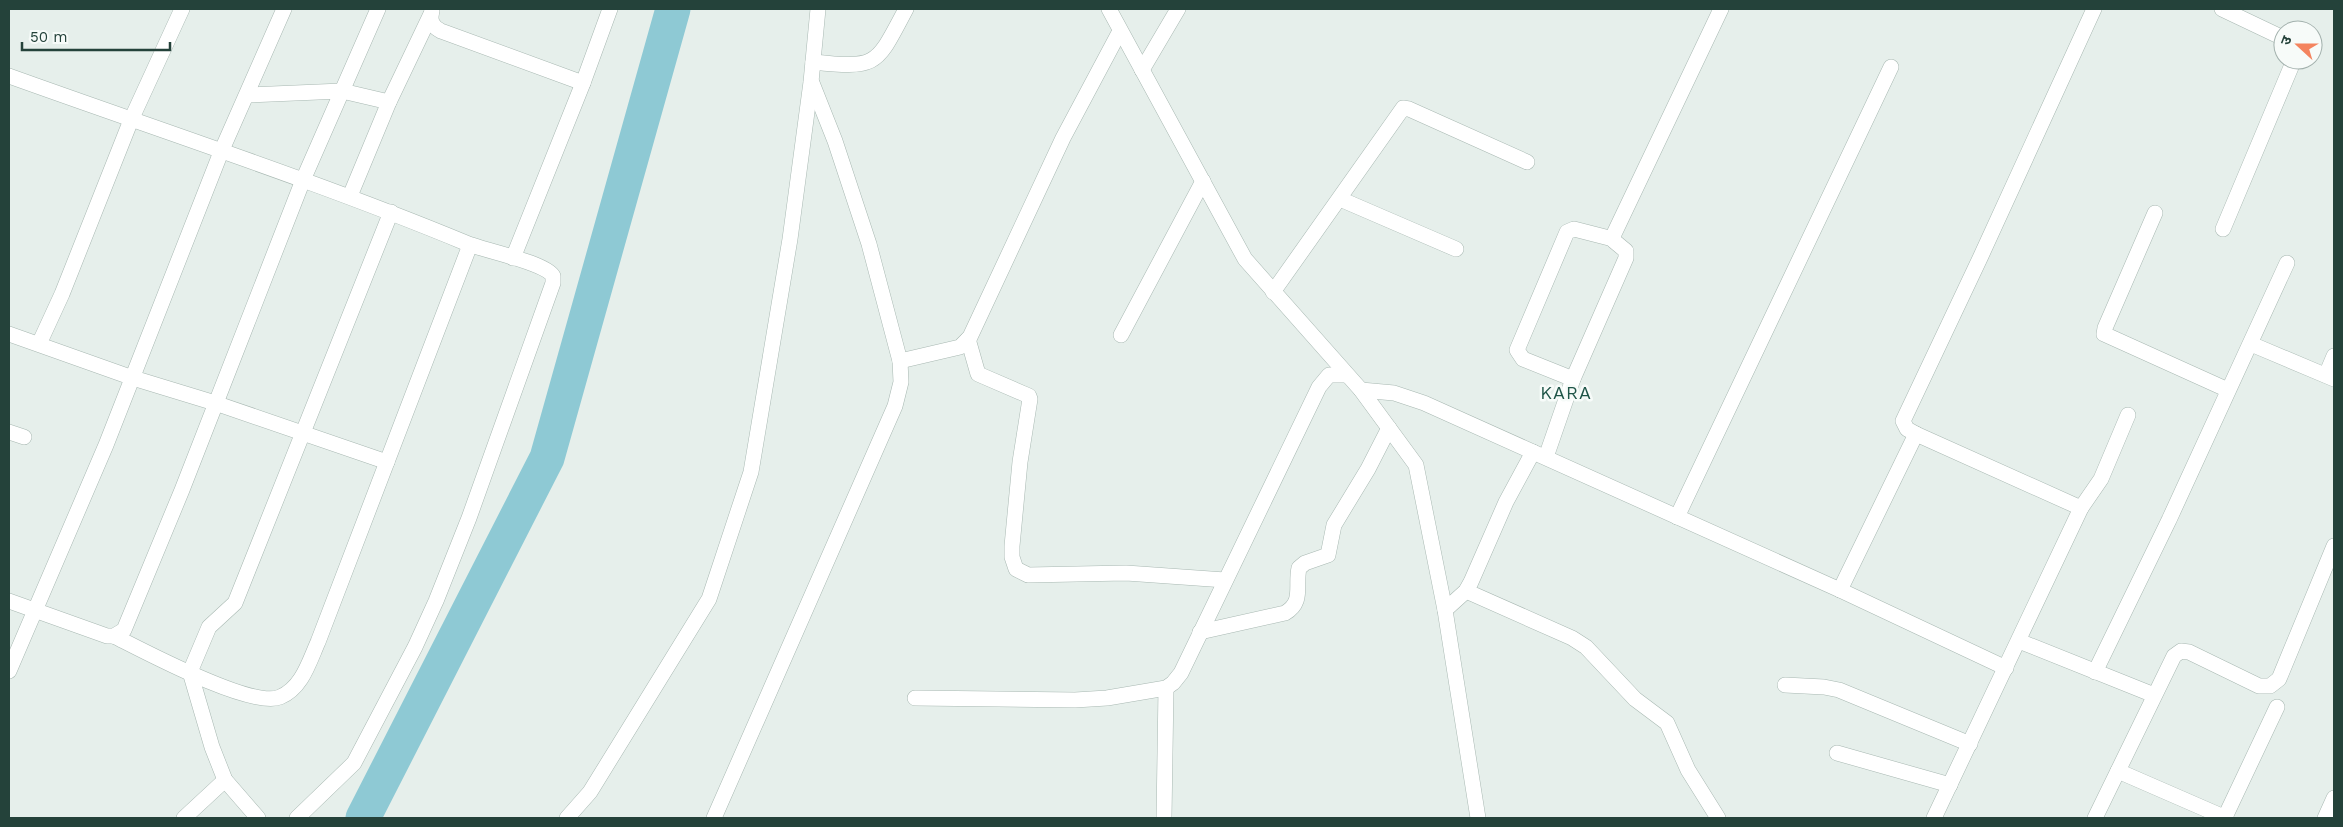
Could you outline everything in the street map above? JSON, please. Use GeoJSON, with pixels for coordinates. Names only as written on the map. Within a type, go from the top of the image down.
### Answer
{"type":"FeatureCollection","features":[{"type":"Feature","properties":{"kind":"street"},"geometry":{"type":"LineString","coordinates":[[39,344],[62,294],[131,120],[182,9]]}},
{"type":"Feature","properties":{"kind":"street"},"geometry":{"type":"LineString","coordinates":[[9,671],[36,612],[133,378],[221,152],[284,9]]}},
{"type":"Feature","properties":{"kind":"street"},"geometry":{"type":"LineString","coordinates":[[114,636],[124,630],[128,624],[303,180],[378,9]]}},
{"type":"Feature","properties":{"kind":"street"},"geometry":{"type":"LineString","coordinates":[[513,258],[583,83],[610,9]]}},
{"type":"Feature","properties":{"kind":"street"},"geometry":{"type":"LineString","coordinates":[[567,818],[590,792],[709,599],[751,472],[790,239],[811,82],[818,9]]}},
{"type":"Feature","properties":{"kind":"street"},"geometry":{"type":"LineString","coordinates":[[813,62],[851,66],[866,64],[875,59],[884,48],[906,9]]}},
{"type":"Feature","properties":{"kind":"street"},"geometry":{"type":"LineString","coordinates":[[1109,9],[1241,253],[1273,292],[1361,390],[1412,458],[1419,474],[1445,610],[1478,818]]}},
{"type":"Feature","properties":{"kind":"street"},"geometry":{"type":"LineString","coordinates":[[1142,70],[1178,9]]}},
{"type":"Feature","properties":{"kind":"street"},"geometry":{"type":"LineString","coordinates":[[1613,239],[1721,9]]}},
{"type":"Feature","properties":{"kind":"street"},"geometry":{"type":"LineString","coordinates":[[2081,508],[1916,434],[1904,426],[1905,416],[1981,256],[2094,9]]}},
{"type":"Feature","properties":{"kind":"street"},"geometry":{"type":"LineString","coordinates":[[2222,9],[2273,33]]}},
{"type":"Feature","properties":{"kind":"street"},"geometry":{"type":"LineString","coordinates":[[432,11],[433,26],[441,31],[583,83]]}},
{"type":"Feature","properties":{"kind":"street"},"geometry":{"type":"LineString","coordinates":[[350,196],[389,102],[432,11]]}},
{"type":"Feature","properties":{"kind":"street"},"geometry":{"type":"LineString","coordinates":[[900,360],[960,347],[968,339],[1063,138],[1120,31]]}},
{"type":"Feature","properties":{"kind":"street"},"geometry":{"type":"LineString","coordinates":[[1677,517],[1891,66]]}},
{"type":"Feature","properties":{"kind":"street"},"geometry":{"type":"LineString","coordinates":[[2223,229],[2290,70]]}},
{"type":"Feature","properties":{"kind":"street"},"geometry":{"type":"LineString","coordinates":[[9,76],[350,196],[470,245],[541,267],[552,273],[554,280],[470,518],[436,601],[354,763],[297,818]]}},
{"type":"Feature","properties":{"kind":"street"},"geometry":{"type":"LineString","coordinates":[[714,818],[895,406],[901,382],[900,360],[869,244],[835,140],[811,82]]}},
{"type":"Feature","properties":{"kind":"street"},"geometry":{"type":"LineString","coordinates":[[247,95],[342,91],[389,102]]}},
{"type":"Feature","properties":{"kind":"street"},"geometry":{"type":"LineString","coordinates":[[1273,292],[1403,108],[1409,108],[1527,162]]}},
{"type":"Feature","properties":{"kind":"street"},"geometry":{"type":"LineString","coordinates":[[1121,335],[1203,181]]}},
{"type":"Feature","properties":{"kind":"street"},"geometry":{"type":"LineString","coordinates":[[1340,199],[1456,249]]}},
{"type":"Feature","properties":{"kind":"street"},"geometry":{"type":"LineString","coordinates":[[258,818],[225,780],[212,747],[190,672],[208,627],[235,603],[391,212]]}},
{"type":"Feature","properties":{"kind":"street"},"geometry":{"type":"LineString","coordinates":[[2155,213],[2104,334],[2228,390]]}},
{"type":"Feature","properties":{"kind":"street"},"geometry":{"type":"LineString","coordinates":[[1445,610],[1466,591],[1506,502],[1539,455],[1573,379],[1627,254],[1613,239],[1574,230],[1567,232],[1516,350],[1523,358],[1573,379]]}},
{"type":"Feature","properties":{"kind":"street"},"geometry":{"type":"LineString","coordinates":[[9,601],[83,629],[114,636],[190,672],[245,695],[266,699],[279,698],[292,690],[304,673],[318,642],[470,245]]}},
{"type":"Feature","properties":{"kind":"street"},"geometry":{"type":"LineString","coordinates":[[2095,672],[2169,520],[2287,263]]}},
{"type":"Feature","properties":{"kind":"street"},"geometry":{"type":"LineString","coordinates":[[9,334],[133,378],[215,402],[387,462]]}},
{"type":"Feature","properties":{"kind":"street"},"geometry":{"type":"LineString","coordinates":[[968,339],[978,374],[1029,396],[1030,399],[1020,462],[1012,546],[1013,564],[1019,572],[1028,576],[1126,573],[1225,580]]}},
{"type":"Feature","properties":{"kind":"street"},"geometry":{"type":"LineString","coordinates":[[2251,344],[2330,377],[2334,356]]}},
{"type":"Feature","properties":{"kind":"street"},"geometry":{"type":"LineString","coordinates":[[915,698],[1088,699],[1166,688],[1178,678],[1319,387],[1329,375],[1347,375]]}},
{"type":"Feature","properties":{"kind":"street"},"geometry":{"type":"LineString","coordinates":[[1361,390],[1401,394],[1840,590],[2006,668]]}},
{"type":"Feature","properties":{"kind":"street"},"geometry":{"type":"LineString","coordinates":[[1934,818],[2081,508],[2101,479],[2128,415]]}},
{"type":"Feature","properties":{"kind":"street"},"geometry":{"type":"LineString","coordinates":[[1200,632],[1285,613],[1291,609],[1299,595],[1299,568],[1305,563],[1322,558],[1330,552],[1334,525],[1368,469],[1389,428]]}},
{"type":"Feature","properties":{"kind":"street"},"geometry":{"type":"LineString","coordinates":[[9,432],[24,437]]}},
{"type":"Feature","properties":{"kind":"street"},"geometry":{"type":"LineString","coordinates":[[1840,590],[1916,434]]}},
{"type":"Feature","properties":{"kind":"street"},"geometry":{"type":"LineString","coordinates":[[2095,818],[2174,656],[2181,651],[2189,652],[2259,686],[2270,686],[2278,679],[2328,577],[2334,546]]}},
{"type":"Feature","properties":{"kind":"street"},"geometry":{"type":"LineString","coordinates":[[1466,591],[1572,638],[1586,647],[1631,696],[1667,723],[1688,770],[1718,818]]}},
{"type":"Feature","properties":{"kind":"street"},"geometry":{"type":"LineString","coordinates":[[2019,641],[2154,695]]}},
{"type":"Feature","properties":{"kind":"street"},"geometry":{"type":"LineString","coordinates":[[1785,685],[1824,687],[1839,690],[1970,744]]}},
{"type":"Feature","properties":{"kind":"street"},"geometry":{"type":"LineString","coordinates":[[1164,818],[1166,688]]}},
{"type":"Feature","properties":{"kind":"street"},"geometry":{"type":"LineString","coordinates":[[2118,771],[2225,818],[2277,707]]}},
{"type":"Feature","properties":{"kind":"street"},"geometry":{"type":"LineString","coordinates":[[1837,752],[1950,786]]}},
{"type":"Feature","properties":{"kind":"street"},"geometry":{"type":"LineString","coordinates":[[184,818],[225,780]]}},
{"type":"Feature","properties":{"kind":"street"},"geometry":{"type":"LineString","coordinates":[[2325,818],[2334,798]]}},
{"type":"Feature","properties":{"kind":"waterway"},"geometry":{"type":"LineString","coordinates":[[363,818],[547,458],[673,9]]}},
{"type":"Feature","properties":{"kind":"district","name":"KARA"},"geometry":{"type":"Point","coordinates":[1566,393]}}]}
